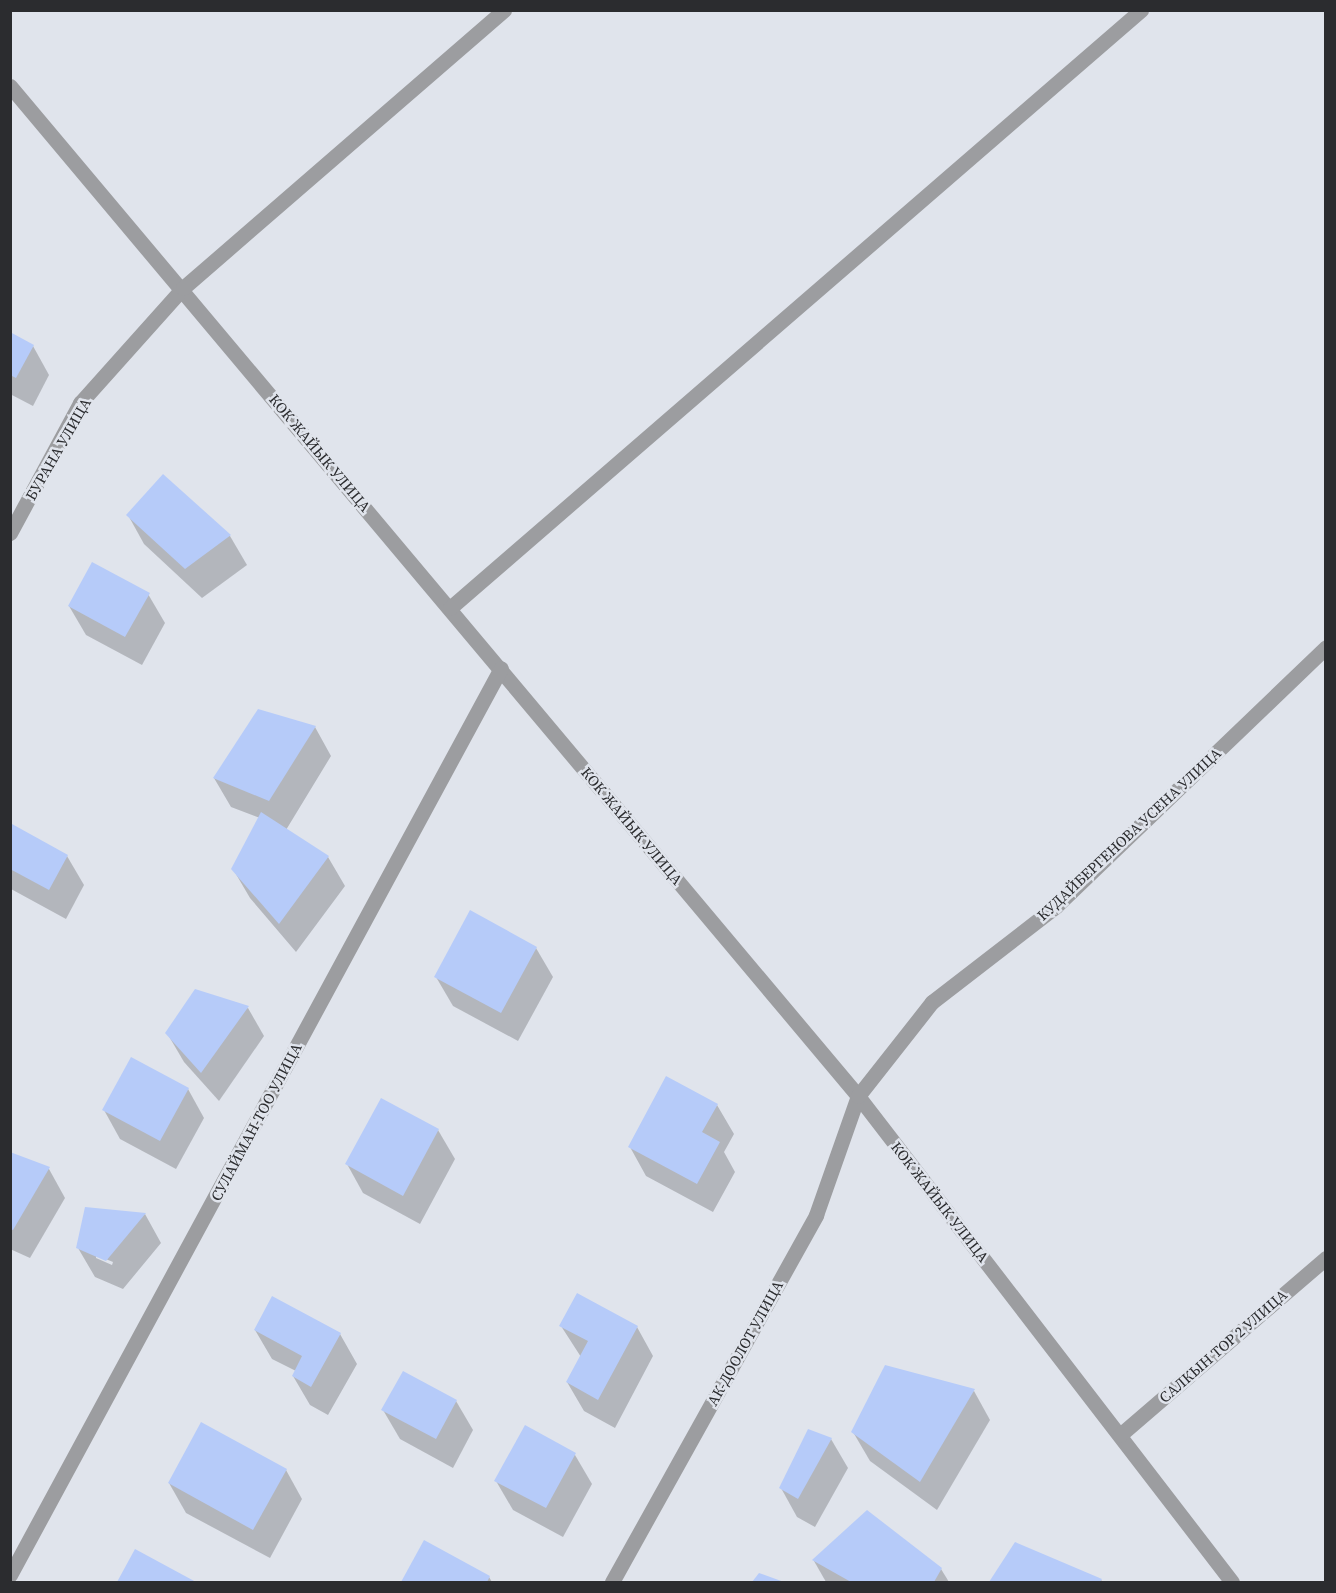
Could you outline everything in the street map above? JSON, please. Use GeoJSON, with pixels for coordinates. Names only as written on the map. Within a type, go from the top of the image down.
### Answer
{"type":"FeatureCollection","features":[{"type":"Feature","properties":{"kind":"street","name":"БУРАНА УЛИЦА"},"geometry":{"type":"LineString","coordinates":[[10,532],[80,403],[183,288],[504,10]]}},
{"type":"Feature","properties":{"kind":"street"},"geometry":{"type":"LineString","coordinates":[[450,608],[1141,10]]}},
{"type":"Feature","properties":{"kind":"street","name":"КОК ЖАЙЫК УЛИЦА"},"geometry":{"type":"LineString","coordinates":[[10,86],[183,288],[858,1096],[1233,1582]]}},
{"type":"Feature","properties":{"kind":"street","name":"КУДАЙБЕРГЕНОВА УСЕНА УЛИЦА"},"geometry":{"type":"LineString","coordinates":[[858,1096],[932,1002],[1056,906],[1326,647]]}},
{"type":"Feature","properties":{"kind":"street","name":"СУЛАЙМАН-ТОО УЛИЦА"},"geometry":{"type":"LineString","coordinates":[[10,1575],[501,668]]}},
{"type":"Feature","properties":{"kind":"street","name":"АК-ДООЛОТ УЛИЦА"},"geometry":{"type":"LineString","coordinates":[[612,1582],[816,1215],[858,1096]]}},
{"type":"Feature","properties":{"kind":"street","name":"САЛКЫН ТОР 2 УЛИЦА"},"geometry":{"type":"LineString","coordinates":[[1120,1435],[1326,1258]]}},
{"type":"Feature","properties":{"kind":"building"},"geometry":{"type":"Polygon","coordinates":[[[10,332],[34,345],[16,378],[10,375],[10,332]]]}},
{"type":"Feature","properties":{"kind":"building"},"geometry":{"type":"Polygon","coordinates":[[[163,474],[231,535],[185,569],[126,515],[163,474]]]}},
{"type":"Feature","properties":{"kind":"building"},"geometry":{"type":"Polygon","coordinates":[[[92,562],[150,593],[125,637],[68,606],[92,562]]]}},
{"type":"Feature","properties":{"kind":"building"},"geometry":{"type":"Polygon","coordinates":[[[258,709],[316,726],[269,801],[213,778],[258,709]]]}},
{"type":"Feature","properties":{"kind":"building"},"geometry":{"type":"Polygon","coordinates":[[[261,812],[329,856],[279,924],[231,869],[261,812]]]}},
{"type":"Feature","properties":{"kind":"building"},"geometry":{"type":"Polygon","coordinates":[[[12,824],[68,855],[49,890],[10,869],[12,824]]]}},
{"type":"Feature","properties":{"kind":"building"},"geometry":{"type":"Polygon","coordinates":[[[470,910],[537,947],[501,1013],[434,977],[470,910]]]}},
{"type":"Feature","properties":{"kind":"building"},"geometry":{"type":"Polygon","coordinates":[[[195,989],[249,1006],[201,1073],[165,1033],[195,989]]]}},
{"type":"Feature","properties":{"kind":"building"},"geometry":{"type":"Polygon","coordinates":[[[131,1057],[189,1088],[160,1141],[102,1110],[131,1057]]]}},
{"type":"Feature","properties":{"kind":"building"},"geometry":{"type":"Polygon","coordinates":[[[666,1076],[718,1104],[702,1132],[720,1142],[697,1184],[628,1147],[666,1076]]]}},
{"type":"Feature","properties":{"kind":"building"},"geometry":{"type":"Polygon","coordinates":[[[381,1098],[439,1129],[403,1196],[345,1164],[381,1098]]]}},
{"type":"Feature","properties":{"kind":"building"},"geometry":{"type":"Polygon","coordinates":[[[10,1152],[50,1167],[13,1230],[10,1229],[10,1152]]]}},
{"type":"Feature","properties":{"kind":"building"},"geometry":{"type":"Polygon","coordinates":[[[85,1207],[146,1213],[106,1261],[76,1248],[85,1207]]]}},
{"type":"Feature","properties":{"kind":"building"},"geometry":{"type":"Polygon","coordinates":[[[577,1293],[638,1326],[598,1400],[566,1382],[588,1341],[559,1326],[577,1293]]]}},
{"type":"Feature","properties":{"kind":"building"},"geometry":{"type":"Polygon","coordinates":[[[272,1296],[341,1333],[311,1387],[292,1376],[302,1356],[254,1330],[272,1296]]]}},
{"type":"Feature","properties":{"kind":"building"},"geometry":{"type":"Polygon","coordinates":[[[885,1365],[975,1389],[920,1482],[851,1432],[885,1365]]]}},
{"type":"Feature","properties":{"kind":"building"},"geometry":{"type":"Polygon","coordinates":[[[403,1371],[457,1400],[436,1439],[381,1410],[403,1371]]]}},
{"type":"Feature","properties":{"kind":"building"},"geometry":{"type":"Polygon","coordinates":[[[201,1422],[287,1469],[253,1530],[168,1483],[201,1422]]]}},
{"type":"Feature","properties":{"kind":"building"},"geometry":{"type":"Polygon","coordinates":[[[525,1425],[576,1453],[546,1508],[494,1481],[525,1425]]]}},
{"type":"Feature","properties":{"kind":"building"},"geometry":{"type":"Polygon","coordinates":[[[808,1429],[832,1438],[798,1499],[779,1488],[808,1429]]]}},
{"type":"Feature","properties":{"kind":"building"},"geometry":{"type":"Polygon","coordinates":[[[867,1510],[942,1568],[934,1582],[851,1582],[812,1560],[867,1510]]]}},
{"type":"Feature","properties":{"kind":"building"},"geometry":{"type":"Polygon","coordinates":[[[424,1540],[490,1576],[487,1582],[401,1582],[424,1540]]]}},
{"type":"Feature","properties":{"kind":"building"},"geometry":{"type":"Polygon","coordinates":[[[1015,1542],[1102,1579],[1100,1582],[989,1582],[1015,1542]]]}},
{"type":"Feature","properties":{"kind":"building"},"geometry":{"type":"Polygon","coordinates":[[[135,1549],[196,1582],[117,1582],[135,1549]]]}},
{"type":"Feature","properties":{"kind":"building"},"geometry":{"type":"Polygon","coordinates":[[[759,1573],[784,1582],[752,1582],[759,1573]]]}}]}
